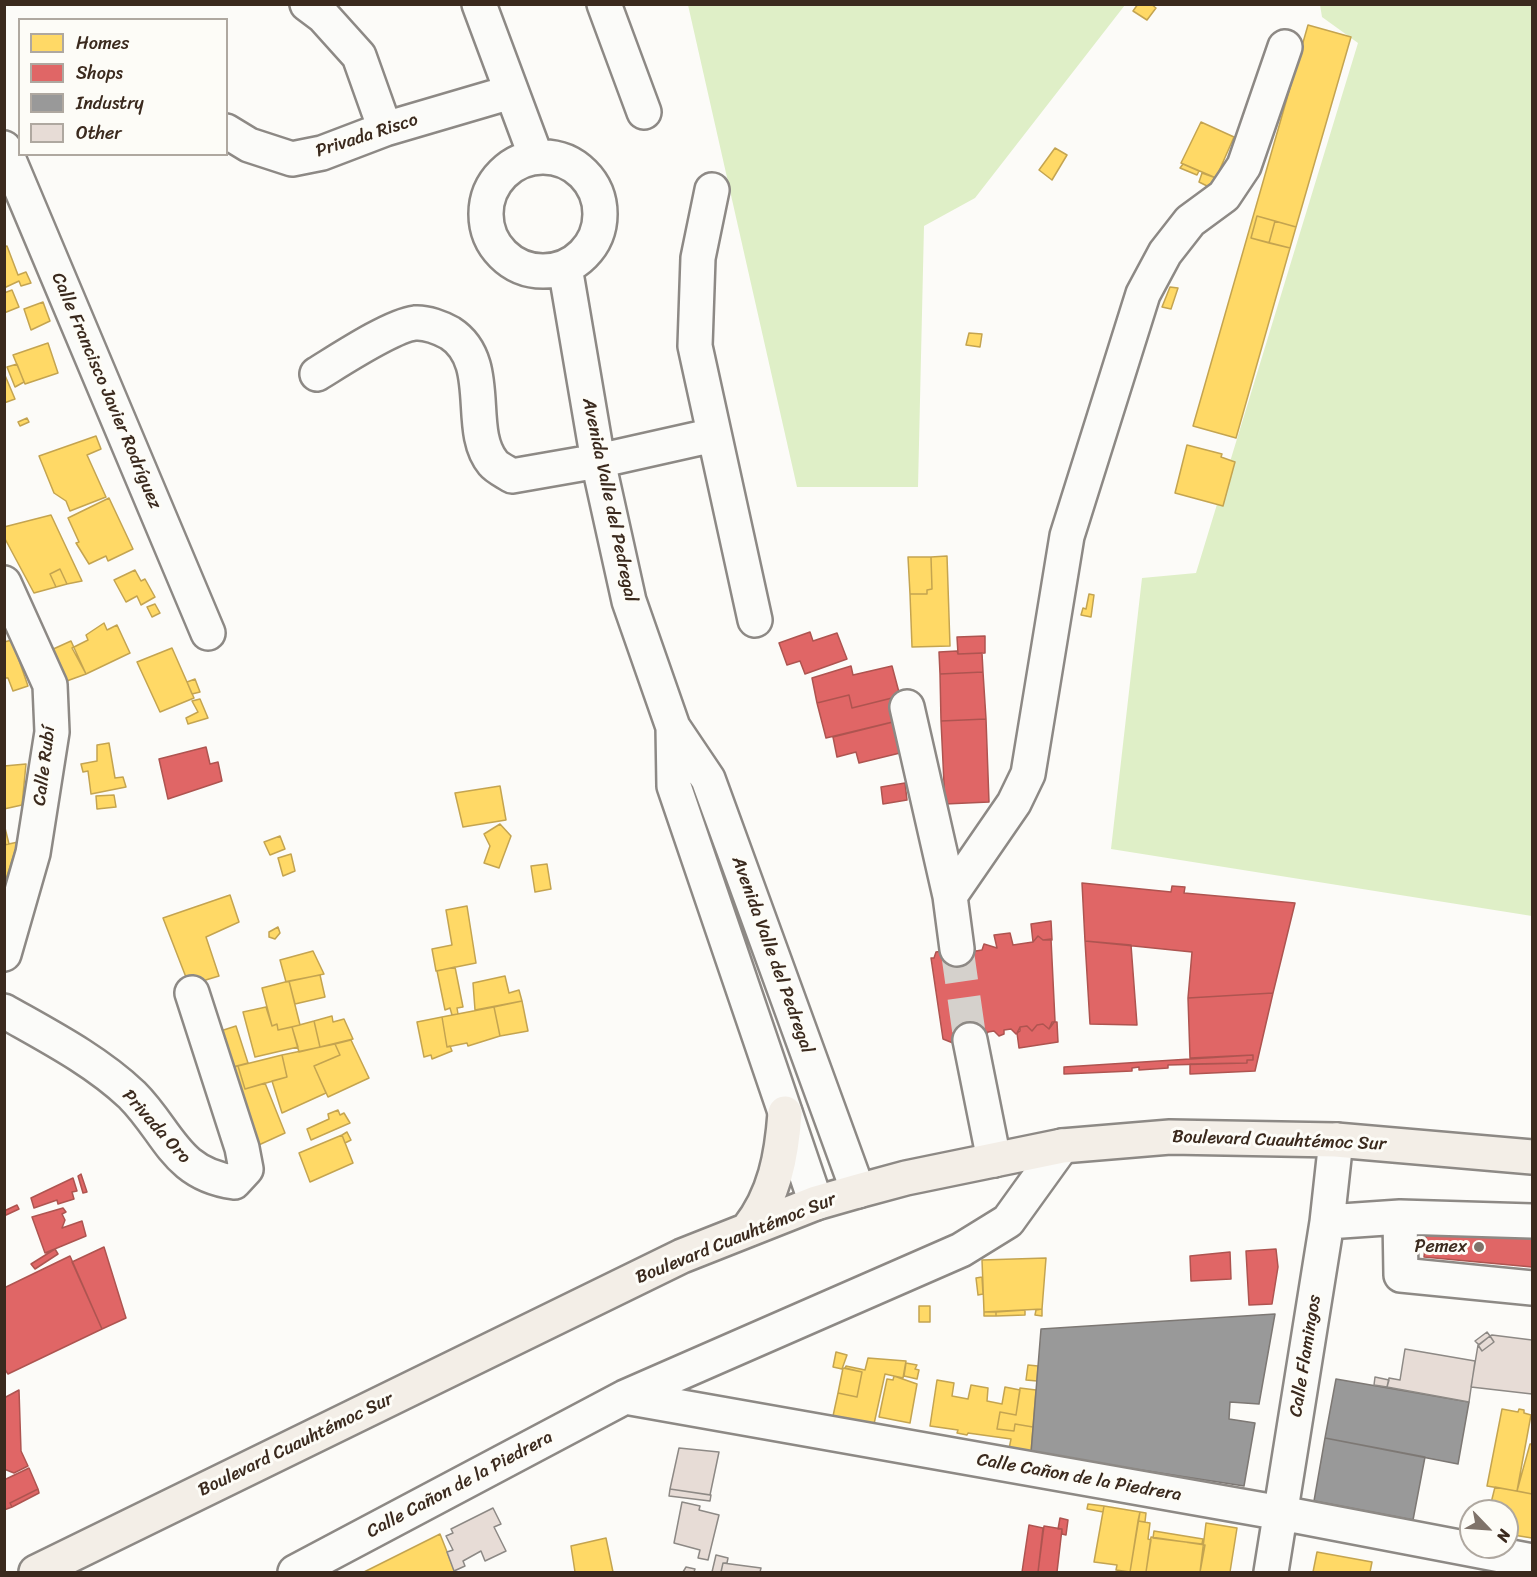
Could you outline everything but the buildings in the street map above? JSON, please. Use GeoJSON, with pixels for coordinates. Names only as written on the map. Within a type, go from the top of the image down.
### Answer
{"type":"FeatureCollection","features":[{"type":"Feature","properties":{"kind":"main road"},"geometry":{"type":"LineString","coordinates":[[748,1229],[765,1204],[776,1176],[785,1113]]}},
{"type":"Feature","properties":{"kind":"main road","name":"Boulevard Cuauhtémoc Sur"},"geometry":{"type":"LineString","coordinates":[[36,1572],[682,1256],[816,1203],[858,1191],[1062,1146],[1170,1137],[1237,1136],[1336,1140],[1533,1157]]}},
{"type":"Feature","properties":{"kind":"street"},"geometry":{"type":"LineString","coordinates":[[308,4],[323,16],[359,56],[384,129]]}},
{"type":"Feature","properties":{"kind":"street"},"geometry":{"type":"LineString","coordinates":[[479,4],[536,157]]}},
{"type":"Feature","properties":{"kind":"street"},"geometry":{"type":"LineString","coordinates":[[604,4],[644,112]]}},
{"type":"Feature","properties":{"kind":"street"},"geometry":{"type":"LineString","coordinates":[[950,896],[1014,803],[1028,774],[1067,536],[1143,294],[1171,245],[1190,221],[1224,196],[1244,166],[1285,47]]}},
{"type":"Feature","properties":{"kind":"street","name":"Privada Risco"},"geometry":{"type":"LineString","coordinates":[[228,131],[249,145],[292,159],[322,153],[384,129],[511,93]]}},
{"type":"Feature","properties":{"kind":"street","name":"Calle Francisco Javier Rodríguez"},"geometry":{"type":"LineString","coordinates":[[4,148],[208,633]]}},
{"type":"Feature","properties":{"kind":"street"},"geometry":{"type":"LineString","coordinates":[[536,157],[552,158],[568,163],[581,172],[592,185],[598,200],[600,216],[593,239],[579,259],[565,267],[549,271],[517,266],[499,250],[488,229],[486,213],[488,197],[496,182],[507,170],[520,162],[536,157]]}},
{"type":"Feature","properties":{"kind":"street"},"geometry":{"type":"LineString","coordinates":[[711,190],[698,258],[695,346],[755,620]]}},
{"type":"Feature","properties":{"kind":"street","name":"Avenida Valle del Pedregal"},"geometry":{"type":"LineString","coordinates":[[565,267],[598,461],[629,601],[673,727],[708,779],[858,1191]]}},
{"type":"Feature","properties":{"kind":"street"},"geometry":{"type":"LineString","coordinates":[[317,374],[388,333],[415,323],[441,328],[464,342],[477,379],[484,444],[493,464],[512,476],[598,461],[714,435]]}},
{"type":"Feature","properties":{"kind":"street","name":"Calle Rubí"},"geometry":{"type":"LineString","coordinates":[[4,583],[50,685],[52,732],[33,853],[4,954]]}},
{"type":"Feature","properties":{"kind":"street"},"geometry":{"type":"LineString","coordinates":[[907,707],[950,896],[957,949]]}},
{"type":"Feature","properties":{"kind":"street","name":"Avenida Valle del Pedregal"},"geometry":{"type":"LineString","coordinates":[[673,727],[674,786],[816,1203]]}},
{"type":"Feature","properties":{"kind":"street"},"geometry":{"type":"LineString","coordinates":[[720,923],[755,908]]}},
{"type":"Feature","properties":{"kind":"street","name":"Privada Oro"},"geometry":{"type":"LineString","coordinates":[[4,1011],[72,1049],[131,1095],[177,1153],[195,1170],[214,1179],[234,1182],[246,1169],[242,1148],[192,993]]}},
{"type":"Feature","properties":{"kind":"street"},"geometry":{"type":"LineString","coordinates":[[970,1040],[994,1160]]}},
{"type":"Feature","properties":{"kind":"street","name":"Calle Flamingos"},"geometry":{"type":"LineString","coordinates":[[1271,1572],[1327,1222],[1336,1140]]}},
{"type":"Feature","properties":{"kind":"street","name":"Calle Cañon de la Piedrera"},"geometry":{"type":"LineString","coordinates":[[295,1572],[625,1397],[962,1250],[1008,1221],[1062,1146]]}},
{"type":"Feature","properties":{"kind":"street"},"geometry":{"type":"LineString","coordinates":[[1400,1217],[1401,1275],[1533,1288]]}},
{"type":"Feature","properties":{"kind":"street"},"geometry":{"type":"LineString","coordinates":[[1327,1222],[1400,1217],[1533,1221]]}},
{"type":"Feature","properties":{"kind":"street","name":"Calle Cañon de la Piedrera"},"geometry":{"type":"LineString","coordinates":[[625,1397],[1281,1513],[1533,1561]]}},
{"type":"Feature","properties":{"kind":"green space"},"geometry":{"type":"Polygon","coordinates":[[[688,5],[1125,5],[975,198],[924,226],[918,487],[797,487],[688,5]]]}},
{"type":"Feature","properties":{"kind":"green space"},"geometry":{"type":"Polygon","coordinates":[[[1320,5],[1532,5],[1532,916],[1111,849],[1142,578],[1196,573],[1358,43],[1322,17],[1320,5]]]}},
{"type":"Feature","properties":{"kind":"tunnel"},"geometry":{"type":"LineString","coordinates":[[957,949],[970,1040]]}},
{"type":"Feature","properties":{"kind":"place","name":"Pemex"},"geometry":{"type":"Point","coordinates":[1479,1247]}}]}
